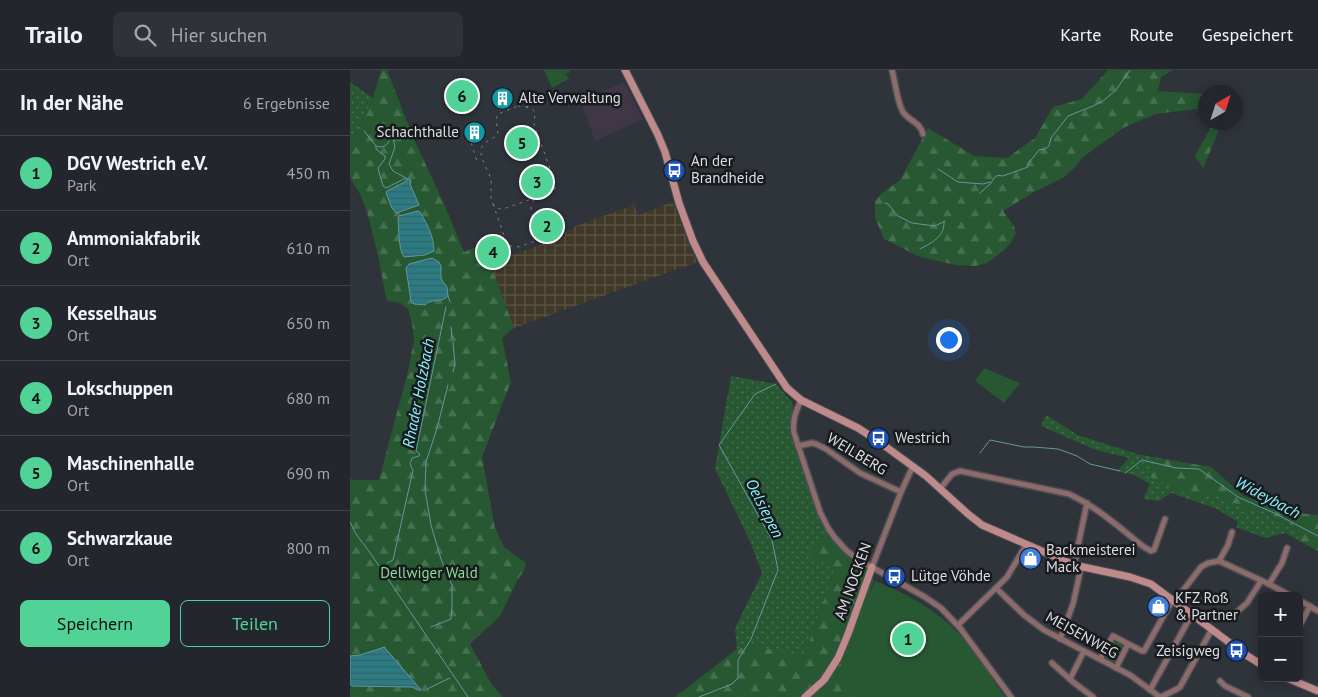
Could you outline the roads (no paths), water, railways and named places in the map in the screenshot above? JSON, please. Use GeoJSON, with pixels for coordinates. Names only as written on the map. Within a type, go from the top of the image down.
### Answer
{"type":"FeatureCollection","features":[{"type":"Feature","properties":{"kind":"main road"},"geometry":{"type":"LineString","coordinates":[[625,70],[665,152],[679,203],[703,262],[787,388],[802,400],[865,432],[913,466],[976,521],[1077,567],[1138,579],[1151,584],[1258,662]]}},
{"type":"Feature","properties":{"kind":"main road","name":"AM NOCKEN"},"geometry":{"type":"LineString","coordinates":[[805,697],[824,680],[835,665],[872,567]]}},
{"type":"Feature","properties":{"kind":"main road"},"geometry":{"type":"LineString","coordinates":[[1297,682],[1318,691]]}},
{"type":"Feature","properties":{"kind":"street"},"geometry":{"type":"LineString","coordinates":[[892,70],[902,112],[916,123],[923,131],[923,134]]}},
{"type":"Feature","properties":{"kind":"street"},"geometry":{"type":"LineString","coordinates":[[802,400],[795,414],[793,426],[820,512],[835,538],[859,560],[941,608],[958,625],[1011,697]]}},
{"type":"Feature","properties":{"kind":"street","name":"WEILBERG"},"geometry":{"type":"LineString","coordinates":[[798,446],[816,444],[860,473],[901,492]]}},
{"type":"Feature","properties":{"kind":"street","name":"AM NOCKEN"},"geometry":{"type":"LineString","coordinates":[[872,567],[913,466]]}},
{"type":"Feature","properties":{"kind":"street"},"geometry":{"type":"LineString","coordinates":[[940,489],[952,474],[960,471],[1069,494],[1087,503],[1151,551],[1154,550],[1165,519]]}},
{"type":"Feature","properties":{"kind":"street"},"geometry":{"type":"LineString","coordinates":[[1060,639],[1073,604],[1087,503]]}},
{"type":"Feature","properties":{"kind":"street"},"geometry":{"type":"LineString","coordinates":[[1219,561],[1228,545],[1232,532]]}},
{"type":"Feature","properties":{"kind":"street"},"geometry":{"type":"LineString","coordinates":[[958,625],[1007,577],[1026,545]]}},
{"type":"Feature","properties":{"kind":"street"},"geometry":{"type":"LineString","coordinates":[[1269,584],[1282,563],[1287,548]]}},
{"type":"Feature","properties":{"kind":"street"},"geometry":{"type":"LineString","coordinates":[[1100,659],[1113,636],[1144,651],[1174,600],[1201,568],[1208,563],[1219,561],[1284,592]]}},
{"type":"Feature","properties":{"kind":"street"},"geometry":{"type":"LineString","coordinates":[[1238,611],[1247,603],[1261,580]]}},
{"type":"Feature","properties":{"kind":"street","name":"MEISENWEG"},"geometry":{"type":"LineString","coordinates":[[996,588],[1024,615],[1044,630],[1130,676],[1160,697]]}},
{"type":"Feature","properties":{"kind":"street"},"geometry":{"type":"LineString","coordinates":[[1303,602],[1314,609]]}},
{"type":"Feature","properties":{"kind":"street"},"geometry":{"type":"LineString","coordinates":[[1303,622],[1318,602]]}},
{"type":"Feature","properties":{"kind":"street"},"geometry":{"type":"LineString","coordinates":[[1150,690],[1192,614]]}},
{"type":"Feature","properties":{"kind":"street"},"geometry":{"type":"LineString","coordinates":[[1160,697],[1180,687],[1212,629]]}},
{"type":"Feature","properties":{"kind":"street"},"geometry":{"type":"LineString","coordinates":[[1116,668],[1128,644]]}},
{"type":"Feature","properties":{"kind":"street"},"geometry":{"type":"LineString","coordinates":[[1070,679],[1084,651]]}},
{"type":"Feature","properties":{"kind":"street"},"geometry":{"type":"LineString","coordinates":[[1052,662],[1093,697]]}},
{"type":"Feature","properties":{"kind":"street"},"geometry":{"type":"LineString","coordinates":[[1220,681],[1225,686],[1248,697]]}},
{"type":"Feature","properties":{"kind":"water"},"geometry":{"type":"Polygon","coordinates":[[[407,179],[410,179],[410,184],[419,205],[396,213],[386,193],[407,179]]]}},
{"type":"Feature","properties":{"kind":"water"},"geometry":{"type":"Polygon","coordinates":[[[418,211],[430,231],[434,251],[425,255],[404,257],[400,244],[398,218],[399,216],[418,211]]]}},
{"type":"Feature","properties":{"kind":"water"},"geometry":{"type":"Polygon","coordinates":[[[432,258],[439,262],[441,266],[441,279],[447,287],[448,296],[425,305],[414,304],[411,301],[406,268],[409,264],[432,258]]]}},
{"type":"Feature","properties":{"kind":"water"},"geometry":{"type":"Polygon","coordinates":[[[385,647],[421,690],[412,687],[352,686],[350,684],[350,656],[360,655],[385,647]]]}},
{"type":"Feature","properties":{"kind":"waterway"},"geometry":{"type":"LineString","coordinates":[[980,193],[996,176],[1003,176],[1028,167],[1028,164],[1039,150],[1049,146],[1051,138],[1068,116],[1103,101],[1116,90],[1130,70]]}},
{"type":"Feature","properties":{"kind":"waterway","name":"Rhader Holzbach"},"geometry":{"type":"LineString","coordinates":[[364,131],[376,146],[376,149],[385,156],[385,159],[378,168],[383,186],[386,188],[406,178],[407,180]]}},
{"type":"Feature","properties":{"kind":"waterway"},"geometry":{"type":"LineString","coordinates":[[393,138],[395,147],[389,164],[393,171],[406,178]]}},
{"type":"Feature","properties":{"kind":"waterway"},"geometry":{"type":"LineString","coordinates":[[376,146],[387,145],[389,141]]}},
{"type":"Feature","properties":{"kind":"waterway"},"geometry":{"type":"LineString","coordinates":[[938,169],[958,182],[983,184],[990,182]]}},
{"type":"Feature","properties":{"kind":"waterway"},"geometry":{"type":"LineString","coordinates":[[885,203],[898,216],[912,223],[935,226],[945,221]]}},
{"type":"Feature","properties":{"kind":"waterway"},"geometry":{"type":"LineString","coordinates":[[920,249],[940,236],[944,222]]}},
{"type":"Feature","properties":{"kind":"waterway","name":"Rhader Holzbach"},"geometry":{"type":"LineString","coordinates":[[448,296],[450,302]]}},
{"type":"Feature","properties":{"kind":"waterway","name":"Rhader Holzbach"},"geometry":{"type":"LineString","coordinates":[[387,563],[393,560],[413,470],[410,463],[412,458],[420,454],[416,451],[446,307]]}},
{"type":"Feature","properties":{"kind":"waterway"},"geometry":{"type":"LineString","coordinates":[[451,327],[452,338]]}},
{"type":"Feature","properties":{"kind":"waterway"},"geometry":{"type":"LineString","coordinates":[[453,342],[455,364],[453,372]]}},
{"type":"Feature","properties":{"kind":"waterway","name":"Oelsiepen"},"geometry":{"type":"LineString","coordinates":[[699,697],[732,684],[738,678],[738,660],[751,639],[778,570],[772,540],[719,445],[755,394],[776,384]]}},
{"type":"Feature","properties":{"kind":"waterway"},"geometry":{"type":"LineString","coordinates":[[431,627],[451,619],[452,605],[452,585],[441,559],[431,525],[425,490],[426,462],[448,385]]}},
{"type":"Feature","properties":{"kind":"waterway","name":"Wideybach"},"geometry":{"type":"LineString","coordinates":[[980,453],[990,440],[1024,447],[1058,449],[1077,456],[1090,464],[1120,471]]}},
{"type":"Feature","properties":{"kind":"waterway","name":"Wideybach"},"geometry":{"type":"LineString","coordinates":[[1125,473],[1142,460],[1176,468],[1199,469],[1238,497],[1318,536]]}},
{"type":"Feature","properties":{"kind":"waterway"},"geometry":{"type":"LineString","coordinates":[[350,522],[356,534],[468,697]]}},
{"type":"Feature","properties":{"kind":"waterway"},"geometry":{"type":"LineString","coordinates":[[427,689],[450,678]]}},
{"type":"Feature","properties":{"kind":"railway"},"geometry":{"type":"LineString","coordinates":[[526,107],[543,101]]}},
{"type":"Feature","properties":{"kind":"railway"},"geometry":{"type":"LineString","coordinates":[[518,106],[527,107],[535,112],[534,124],[553,177],[555,189],[549,193],[500,209],[492,201],[491,180],[482,158],[481,150],[483,145],[498,134],[496,119],[498,114],[518,106]]}},
{"type":"Feature","properties":{"kind":"railway"},"geometry":{"type":"LineString","coordinates":[[469,136],[477,161]]}},
{"type":"Feature","properties":{"kind":"railway"},"geometry":{"type":"LineString","coordinates":[[493,204],[506,241],[511,246],[518,247],[533,242],[538,237],[537,226],[531,212],[532,203],[536,198]]}},
{"type":"Feature","properties":{"kind":"place","name":"Schwarzkaue"},"geometry":{"type":"Point","coordinates":[462,96]}},
{"type":"Feature","properties":{"kind":"place","name":"Alte Verwaltung"},"geometry":{"type":"Point","coordinates":[503,98]}},
{"type":"Feature","properties":{"kind":"place","name":"Schachthalle"},"geometry":{"type":"Point","coordinates":[475,132]}},
{"type":"Feature","properties":{"kind":"place","name":"Maschinenhalle"},"geometry":{"type":"Point","coordinates":[522,143]}},
{"type":"Feature","properties":{"kind":"place","name":"An der Brandheide"},"geometry":{"type":"Point","coordinates":[675,170]}},
{"type":"Feature","properties":{"kind":"place","name":"Kesselhaus"},"geometry":{"type":"Point","coordinates":[537,182]}},
{"type":"Feature","properties":{"kind":"place","name":"Ammoniakfabrik"},"geometry":{"type":"Point","coordinates":[547,226]}},
{"type":"Feature","properties":{"kind":"place","name":"Lokschuppen"},"geometry":{"type":"Point","coordinates":[493,252]}},
{"type":"Feature","properties":{"kind":"place","name":"Westrich"},"geometry":{"type":"Point","coordinates":[879,438]}},
{"type":"Feature","properties":{"kind":"place","name":"Backmeisterei Mack"},"geometry":{"type":"Point","coordinates":[1030,559]}},
{"type":"Feature","properties":{"kind":"place","name":"Lütge Vöhde"},"geometry":{"type":"Point","coordinates":[895,576]}},
{"type":"Feature","properties":{"kind":"place","name":"KFZ Roß & Partner"},"geometry":{"type":"Point","coordinates":[1159,607]}},
{"type":"Feature","properties":{"kind":"place","name":"DGV Westrich e.V."},"geometry":{"type":"Point","coordinates":[908,639]}},
{"type":"Feature","properties":{"kind":"place","name":"Zeisigweg"},"geometry":{"type":"Point","coordinates":[1236,651]}},
{"type":"Feature","properties":{"kind":"park label","name":"Dellwiger Wald"},"geometry":{"type":"Point","coordinates":[429,573]}}]}
